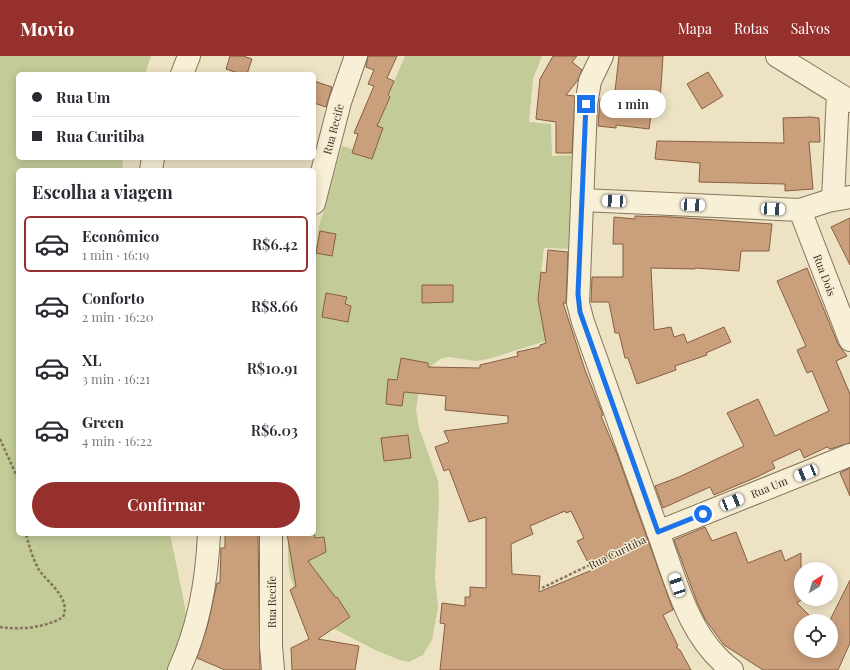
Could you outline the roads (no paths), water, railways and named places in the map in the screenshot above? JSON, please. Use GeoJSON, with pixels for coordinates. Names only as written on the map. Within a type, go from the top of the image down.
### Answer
{"type":"FeatureCollection","features":[{"type":"Feature","properties":{"kind":"street"},"geometry":{"type":"LineString","coordinates":[[183,72],[189,56]]}},
{"type":"Feature","properties":{"kind":"street","name":"Rua Recife"},"geometry":{"type":"LineString","coordinates":[[316,195],[340,102],[356,56]]}},
{"type":"Feature","properties":{"kind":"street","name":"Rua Curitiba"},"geometry":{"type":"LineString","coordinates":[[602,56],[590,81],[588,92],[578,294],[580,312],[658,532]]}},
{"type":"Feature","properties":{"kind":"street"},"geometry":{"type":"LineString","coordinates":[[582,200],[800,210],[841,198],[844,97],[777,56]]}},
{"type":"Feature","properties":{"kind":"street","name":"Rua Dois"},"geometry":{"type":"LineString","coordinates":[[800,210],[850,340]]}},
{"type":"Feature","properties":{"kind":"street","name":"Rua Um"},"geometry":{"type":"LineString","coordinates":[[658,532],[850,455]]}},
{"type":"Feature","properties":{"kind":"street"},"geometry":{"type":"LineString","coordinates":[[658,532],[681,598],[694,626],[710,650],[732,670]]}},
{"type":"Feature","properties":{"kind":"street"},"geometry":{"type":"LineString","coordinates":[[179,670],[189,645],[206,574],[209,536]]}},
{"type":"Feature","properties":{"kind":"street","name":"Rua Recife"},"geometry":{"type":"LineString","coordinates":[[271,536],[271,646],[273,670]]}}]}
